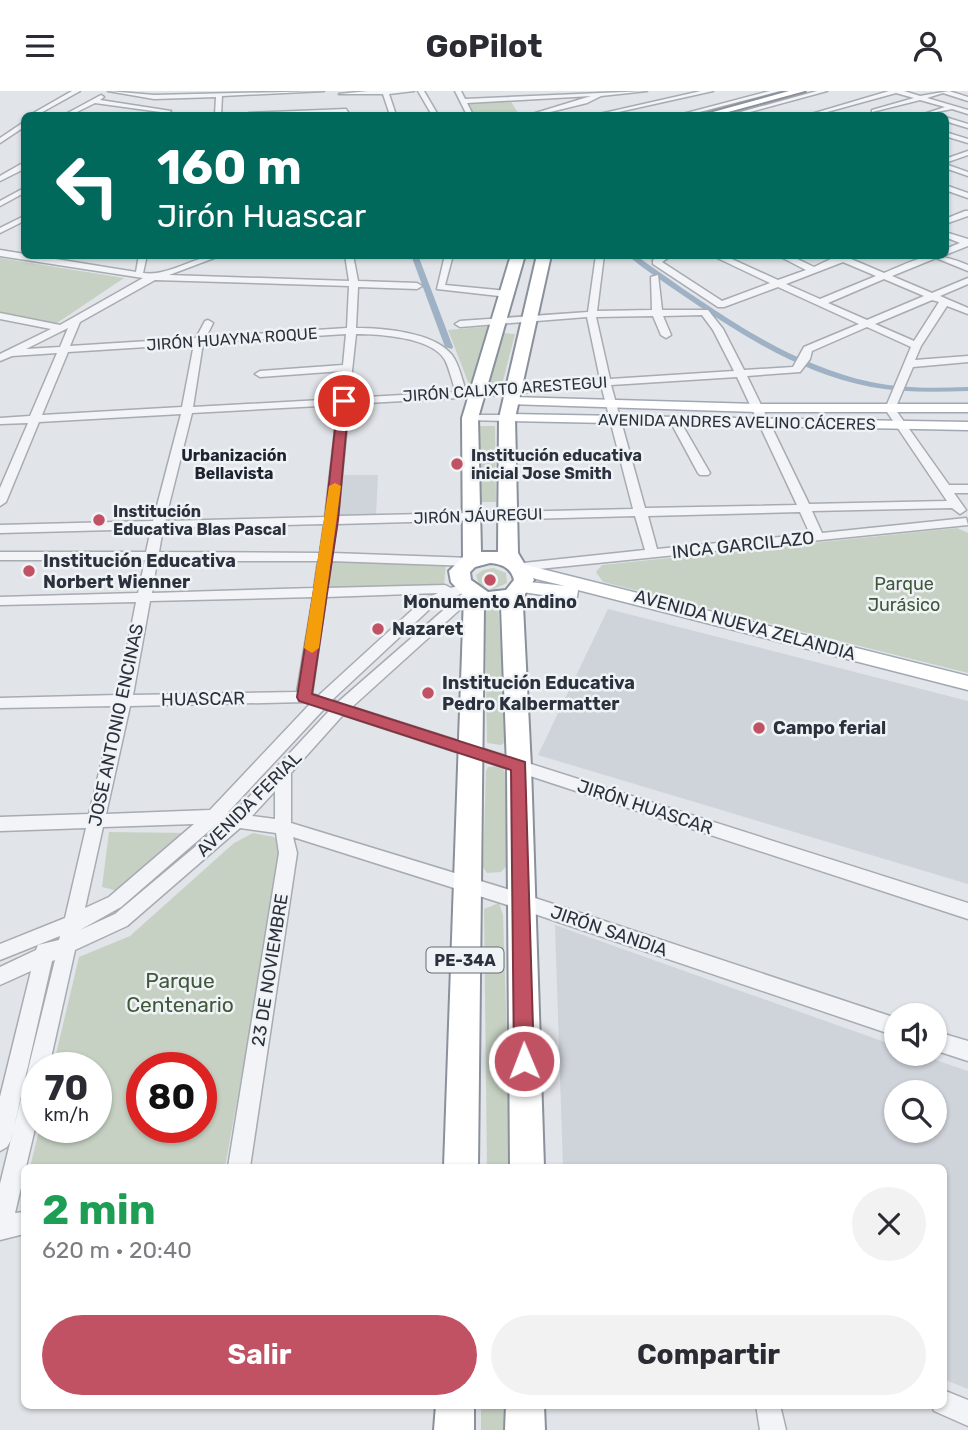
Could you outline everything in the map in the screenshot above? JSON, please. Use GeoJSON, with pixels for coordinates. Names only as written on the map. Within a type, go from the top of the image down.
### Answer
{"type":"FeatureCollection","features":[{"type":"Feature","properties":{"kind":"highway"},"geometry":{"type":"LineString","coordinates":[[720,112],[799,94]]}},
{"type":"Feature","properties":{"kind":"highway"},"geometry":{"type":"LineString","coordinates":[[732,112],[809,96]]}},
{"type":"Feature","properties":{"kind":"highway"},"geometry":{"type":"LineString","coordinates":[[473,561],[468,394],[501,321],[518,259]]}},
{"type":"Feature","properties":{"kind":"highway","name":"PE-34A"},"geometry":{"type":"LineString","coordinates":[[527,1164],[519,767],[512,606],[518,576],[508,553],[510,403],[543,259]]}},
{"type":"Feature","properties":{"kind":"highway"},"geometry":{"type":"LineString","coordinates":[[497,558],[518,576],[496,599],[468,591],[460,573],[473,561],[497,558]]}},
{"type":"Feature","properties":{"kind":"highway","name":"PE-34A"},"geometry":{"type":"LineString","coordinates":[[461,1164],[470,753],[468,591]]}},
{"type":"Feature","properties":{"kind":"highway"},"geometry":{"type":"LineString","coordinates":[[454,1430],[455,1409]]}},
{"type":"Feature","properties":{"kind":"highway"},"geometry":{"type":"LineString","coordinates":[[525,1409],[525,1430]]}},
{"type":"Feature","properties":{"kind":"main road","name":"AVENIDA ANDRES AVELINO CÁCERES"},"geometry":{"type":"LineString","coordinates":[[510,403],[610,402],[757,408],[968,408]]}},
{"type":"Feature","properties":{"kind":"main road","name":"AVENIDA ANDRES AVELINO CÁCERES"},"geometry":{"type":"LineString","coordinates":[[510,403],[617,419],[968,426]]}},
{"type":"Feature","properties":{"kind":"main road","name":"AVENIDA NUEVA ZELANDIA"},"geometry":{"type":"LineString","coordinates":[[518,576],[556,589],[877,665],[968,683]]}},
{"type":"Feature","properties":{"kind":"main road","name":"AVENIDA NUEVA ZELANDIA"},"geometry":{"type":"LineString","coordinates":[[877,665],[968,694]]}},
{"type":"Feature","properties":{"kind":"street"},"geometry":{"type":"LineString","coordinates":[[38,112],[77,91]]}},
{"type":"Feature","properties":{"kind":"street"},"geometry":{"type":"LineString","coordinates":[[74,112],[112,91],[219,96],[230,93],[321,91]]}},
{"type":"Feature","properties":{"kind":"street"},"geometry":{"type":"LineString","coordinates":[[346,112],[341,93],[411,91]]}},
{"type":"Feature","properties":{"kind":"street"},"geometry":{"type":"LineString","coordinates":[[421,91],[433,112]]}},
{"type":"Feature","properties":{"kind":"street"},"geometry":{"type":"LineString","coordinates":[[458,91],[468,112]]}},
{"type":"Feature","properties":{"kind":"street"},"geometry":{"type":"LineString","coordinates":[[463,101],[644,91]]}},
{"type":"Feature","properties":{"kind":"street"},"geometry":{"type":"LineString","coordinates":[[617,112],[710,91]]}},
{"type":"Feature","properties":{"kind":"street"},"geometry":{"type":"LineString","coordinates":[[694,112],[777,91]]}},
{"type":"Feature","properties":{"kind":"street"},"geometry":{"type":"LineString","coordinates":[[747,112],[799,94],[824,91]]}},
{"type":"Feature","properties":{"kind":"street"},"geometry":{"type":"LineString","coordinates":[[822,112],[897,91],[968,112]]}},
{"type":"Feature","properties":{"kind":"street"},"geometry":{"type":"LineString","coordinates":[[874,111],[943,91],[968,100]]}},
{"type":"Feature","properties":{"kind":"street"},"geometry":{"type":"LineString","coordinates":[[297,92],[299,112]]}},
{"type":"Feature","properties":{"kind":"street"},"geometry":{"type":"LineString","coordinates":[[385,92],[392,112]]}},
{"type":"Feature","properties":{"kind":"street"},"geometry":{"type":"LineString","coordinates":[[258,112],[261,93]]}},
{"type":"Feature","properties":{"kind":"street"},"geometry":{"type":"LineString","coordinates":[[571,93],[600,112]]}},
{"type":"Feature","properties":{"kind":"street"},"geometry":{"type":"LineString","coordinates":[[127,112],[155,94]]}},
{"type":"Feature","properties":{"kind":"street"},"geometry":{"type":"LineString","coordinates":[[94,101],[168,111],[193,94]]}},
{"type":"Feature","properties":{"kind":"street"},"geometry":{"type":"LineString","coordinates":[[544,112],[585,102],[600,94]]}},
{"type":"Feature","properties":{"kind":"street"},"geometry":{"type":"LineString","coordinates":[[799,94],[809,96]]}},
{"type":"Feature","properties":{"kind":"street"},"geometry":{"type":"LineString","coordinates":[[218,112],[219,96]]}},
{"type":"Feature","properties":{"kind":"street"},"geometry":{"type":"LineString","coordinates":[[513,98],[519,107]]}},
{"type":"Feature","properties":{"kind":"street"},"geometry":{"type":"LineString","coordinates":[[938,112],[968,100]]}},
{"type":"Feature","properties":{"kind":"street"},"geometry":{"type":"LineString","coordinates":[[850,104],[878,112]]}},
{"type":"Feature","properties":{"kind":"street"},"geometry":{"type":"LineString","coordinates":[[821,105],[842,112]]}},
{"type":"Feature","properties":{"kind":"street"},"geometry":{"type":"LineString","coordinates":[[949,120],[967,126]]}},
{"type":"Feature","properties":{"kind":"street"},"geometry":{"type":"LineString","coordinates":[[0,141],[21,126]]}},
{"type":"Feature","properties":{"kind":"street"},"geometry":{"type":"LineString","coordinates":[[949,132],[967,126]]}},
{"type":"Feature","properties":{"kind":"street"},"geometry":{"type":"LineString","coordinates":[[949,134],[968,141]]}},
{"type":"Feature","properties":{"kind":"street"},"geometry":{"type":"LineString","coordinates":[[0,149],[21,138]]}},
{"type":"Feature","properties":{"kind":"street"},"geometry":{"type":"LineString","coordinates":[[956,150],[968,153]]}},
{"type":"Feature","properties":{"kind":"street"},"geometry":{"type":"LineString","coordinates":[[949,161],[968,153]]}},
{"type":"Feature","properties":{"kind":"street"},"geometry":{"type":"LineString","coordinates":[[949,165],[968,174]]}},
{"type":"Feature","properties":{"kind":"street"},"geometry":{"type":"LineString","coordinates":[[0,166],[21,168]]}},
{"type":"Feature","properties":{"kind":"street"},"geometry":{"type":"LineString","coordinates":[[0,179],[21,169]]}},
{"type":"Feature","properties":{"kind":"street"},"geometry":{"type":"LineString","coordinates":[[949,189],[968,196]]}},
{"type":"Feature","properties":{"kind":"street"},"geometry":{"type":"LineString","coordinates":[[0,204],[21,192]]}},
{"type":"Feature","properties":{"kind":"street"},"geometry":{"type":"LineString","coordinates":[[0,219],[21,222]]}},
{"type":"Feature","properties":{"kind":"street"},"geometry":{"type":"LineString","coordinates":[[0,231],[21,222]]}},
{"type":"Feature","properties":{"kind":"street"},"geometry":{"type":"LineString","coordinates":[[949,236],[968,243]]}},
{"type":"Feature","properties":{"kind":"street"},"geometry":{"type":"LineString","coordinates":[[949,250],[968,243]]}},
{"type":"Feature","properties":{"kind":"street"},"geometry":{"type":"LineString","coordinates":[[0,247],[21,250]]}},
{"type":"Feature","properties":{"kind":"street"},"geometry":{"type":"LineString","coordinates":[[0,253],[21,256]]}},
{"type":"Feature","properties":{"kind":"street"},"geometry":{"type":"LineString","coordinates":[[43,259],[151,274],[417,286]]}},
{"type":"Feature","properties":{"kind":"street"},"geometry":{"type":"LineString","coordinates":[[74,259],[151,274]]}},
{"type":"Feature","properties":{"kind":"street"},"geometry":{"type":"LineString","coordinates":[[145,259],[151,274]]}},
{"type":"Feature","properties":{"kind":"street"},"geometry":{"type":"LineString","coordinates":[[5,356],[151,274],[189,259]]}},
{"type":"Feature","properties":{"kind":"street"},"geometry":{"type":"LineString","coordinates":[[0,316],[58,327],[76,320],[151,274],[204,259]]}},
{"type":"Feature","properties":{"kind":"street"},"geometry":{"type":"LineString","coordinates":[[304,697],[331,520],[344,401],[354,284],[349,259]]}},
{"type":"Feature","properties":{"kind":"street"},"geometry":{"type":"LineString","coordinates":[[448,259],[440,287],[508,294]]}},
{"type":"Feature","properties":{"kind":"street"},"geometry":{"type":"LineString","coordinates":[[600,259],[591,321],[610,402],[617,419],[652,554]]}},
{"type":"Feature","properties":{"kind":"street"},"geometry":{"type":"LineString","coordinates":[[662,259],[656,263],[720,305],[814,270],[835,259]]}},
{"type":"Feature","properties":{"kind":"street"},"geometry":{"type":"LineString","coordinates":[[724,259],[916,346]]}},
{"type":"Feature","properties":{"kind":"street"},"geometry":{"type":"LineString","coordinates":[[791,259],[814,270]]}},
{"type":"Feature","properties":{"kind":"street"},"geometry":{"type":"LineString","coordinates":[[844,259],[968,311]]}},
{"type":"Feature","properties":{"kind":"street"},"geometry":{"type":"LineString","coordinates":[[819,303],[926,259]]}},
{"type":"Feature","properties":{"kind":"street"},"geometry":{"type":"LineString","coordinates":[[946,259],[968,268]]}},
{"type":"Feature","properties":{"kind":"street"},"geometry":{"type":"LineString","coordinates":[[654,278],[657,313],[666,335]]}},
{"type":"Feature","properties":{"kind":"street"},"geometry":{"type":"LineString","coordinates":[[865,325],[968,281]]}},
{"type":"Feature","properties":{"kind":"street"},"geometry":{"type":"LineString","coordinates":[[945,302],[916,346],[890,409],[948,489],[967,523]]}},
{"type":"Feature","properties":{"kind":"street"},"geometry":{"type":"LineString","coordinates":[[460,324],[593,314],[698,310],[705,312],[718,329],[741,374],[818,537]]}},
{"type":"Feature","properties":{"kind":"street"},"geometry":{"type":"LineString","coordinates":[[0,502],[76,320]]}},
{"type":"Feature","properties":{"kind":"street","name":"JOSE ANTONIO ENCINAS"},"geometry":{"type":"LineString","coordinates":[[43,1052],[124,701],[151,556],[187,410],[199,341],[208,323]]}},
{"type":"Feature","properties":{"kind":"street","name":"JIRÓN CALIXTO ARESTEGUI"},"geometry":{"type":"LineString","coordinates":[[0,421],[468,394],[510,403],[605,382],[741,374],[802,364],[808,349],[865,325]]}},
{"type":"Feature","properties":{"kind":"street","name":"JIRÓN HUAYNA ROQUE"},"geometry":{"type":"LineString","coordinates":[[5,356],[350,331],[393,332],[419,341],[448,356],[468,394]]}},
{"type":"Feature","properties":{"kind":"street"},"geometry":{"type":"LineString","coordinates":[[907,364],[968,359]]}},
{"type":"Feature","properties":{"kind":"street"},"geometry":{"type":"LineString","coordinates":[[260,374],[347,368]]}},
{"type":"Feature","properties":{"kind":"street"},"geometry":{"type":"LineString","coordinates":[[470,418],[510,403]]}},
{"type":"Feature","properties":{"kind":"street"},"geometry":{"type":"LineString","coordinates":[[675,421],[704,473]]}},
{"type":"Feature","properties":{"kind":"street"},"geometry":{"type":"LineString","coordinates":[[948,489],[968,489]]}},
{"type":"Feature","properties":{"kind":"street","name":"JIRÓN JÁUREGUI"},"geometry":{"type":"LineString","coordinates":[[0,529],[956,504]]}},
{"type":"Feature","properties":{"kind":"street","name":"INCA GARCILAZO"},"geometry":{"type":"LineString","coordinates":[[518,576],[652,554],[967,523]]}},
{"type":"Feature","properties":{"kind":"street"},"geometry":{"type":"LineString","coordinates":[[0,556],[325,557],[473,561]]}},
{"type":"Feature","properties":{"kind":"street"},"geometry":{"type":"LineString","coordinates":[[0,601],[320,592],[468,591]]}},
{"type":"Feature","properties":{"kind":"street","name":"AVENIDA FERIAL"},"geometry":{"type":"LineString","coordinates":[[0,952],[73,923],[114,902],[214,817],[322,701],[428,603],[468,591]]}},
{"type":"Feature","properties":{"kind":"street","name":"AVENIDA FERIAL"},"geometry":{"type":"LineString","coordinates":[[0,976],[121,920],[239,819],[341,709],[468,591]]}},
{"type":"Feature","properties":{"kind":"street","name":"HUASCAR"},"geometry":{"type":"LineString","coordinates":[[0,703],[304,697],[322,701]]}},
{"type":"Feature","properties":{"kind":"street","name":"JIRÓN HUASCAR"},"geometry":{"type":"LineString","coordinates":[[322,701],[470,753],[968,911]]}},
{"type":"Feature","properties":{"kind":"street","name":"23 DE NOVIEMBRE"},"geometry":{"type":"LineString","coordinates":[[239,1164],[288,853],[283,827],[283,773]]}},
{"type":"Feature","properties":{"kind":"street","name":"JIRÓN SANDIA"},"geometry":{"type":"LineString","coordinates":[[0,824],[214,817],[283,827],[520,901],[884,1023]]}},
{"type":"Feature","properties":{"kind":"street"},"geometry":{"type":"LineString","coordinates":[[0,1140],[50,932]]}},
{"type":"Feature","properties":{"kind":"street"},"geometry":{"type":"LineString","coordinates":[[947,1044],[968,1051]]}},
{"type":"Feature","properties":{"kind":"street"},"geometry":{"type":"LineString","coordinates":[[21,1141],[0,1227],[21,1224]]}},
{"type":"Feature","properties":{"kind":"street"},"geometry":{"type":"LineString","coordinates":[[947,1404],[968,1413]]}},
{"type":"Feature","properties":{"kind":"street"},"geometry":{"type":"LineString","coordinates":[[769,1409],[773,1430]]}},
{"type":"Feature","properties":{"kind":"shaded area"},"geometry":{"type":"Polygon","coordinates":[[[341,475],[378,475],[376,515],[337,516],[341,475]]]}},
{"type":"Feature","properties":{"kind":"shaded area","name":"Campo ferial"},"geometry":{"type":"Polygon","coordinates":[[[608,609],[968,701],[968,884],[538,755],[608,609]]]}},
{"type":"Feature","properties":{"kind":"shaded area"},"geometry":{"type":"Polygon","coordinates":[[[555,925],[884,1042],[884,1066],[947,1066],[947,1064],[968,1071],[968,1389],[947,1381],[947,1164],[563,1164],[555,925]]]}},
{"type":"Feature","properties":{"kind":"green space"},"geometry":{"type":"Polygon","coordinates":[[[510,100],[517,112],[472,112],[467,102],[510,100]]]}},
{"type":"Feature","properties":{"kind":"green space"},"geometry":{"type":"Polygon","coordinates":[[[0,258],[124,278],[54,325],[0,314],[0,258]]]}},
{"type":"Feature","properties":{"kind":"green space"},"geometry":{"type":"Polygon","coordinates":[[[494,326],[473,387],[470,387],[448,330],[494,326]]]}},
{"type":"Feature","properties":{"kind":"green space"},"geometry":{"type":"Polygon","coordinates":[[[503,333],[515,334],[502,385],[488,384],[503,333]]]}},
{"type":"Feature","properties":{"kind":"green space"},"geometry":{"type":"Polygon","coordinates":[[[480,426],[495,426],[496,502],[480,502],[480,426]]]}},
{"type":"Feature","properties":{"kind":"green space","name":"Parque Jurásico"},"geometry":{"type":"Polygon","coordinates":[[[957,528],[968,533],[968,673],[603,582],[596,572],[602,565],[957,528]]]}},
{"type":"Feature","properties":{"kind":"green space"},"geometry":{"type":"Polygon","coordinates":[[[326,562],[446,563],[444,585],[323,588],[326,562]]]}},
{"type":"Feature","properties":{"kind":"green space"},"geometry":{"type":"Polygon","coordinates":[[[493,568],[506,573],[507,583],[494,589],[479,585],[476,575],[493,568]]]}},
{"type":"Feature","properties":{"kind":"green space"},"geometry":{"type":"Polygon","coordinates":[[[485,605],[498,605],[507,741],[501,745],[487,743],[485,605]]]}},
{"type":"Feature","properties":{"kind":"green space"},"geometry":{"type":"Polygon","coordinates":[[[501,766],[505,772],[509,863],[501,872],[487,873],[483,867],[486,771],[488,767],[501,766]]]}},
{"type":"Feature","properties":{"kind":"green space"},"geometry":{"type":"Polygon","coordinates":[[[109,832],[183,833],[118,891],[102,887],[109,832]]]}},
{"type":"Feature","properties":{"kind":"green space","name":"Parque Centenario"},"geometry":{"type":"Polygon","coordinates":[[[253,833],[274,837],[283,848],[226,1164],[31,1164],[36,1143],[112,1143],[112,1052],[57,1052],[79,957],[130,936],[234,843],[253,833]]]}},
{"type":"Feature","properties":{"kind":"green space"},"geometry":{"type":"Polygon","coordinates":[[[499,903],[503,915],[511,1164],[487,1164],[484,909],[499,903]]]}},
{"type":"Feature","properties":{"kind":"green space"},"geometry":{"type":"Polygon","coordinates":[[[481,1409],[507,1409],[507,1430],[481,1430],[481,1409]]]}},
{"type":"Feature","properties":{"kind":"waterway"},"geometry":{"type":"LineString","coordinates":[[416,259],[449,347]]}},
{"type":"Feature","properties":{"kind":"waterway"},"geometry":{"type":"LineString","coordinates":[[636,259],[747,334],[828,373],[872,385],[918,391],[968,389]]}},
{"type":"Feature","properties":{"kind":"slow traffic"},"geometry":{"type":"LineString","coordinates":[[312,648],[335,486]]}},
{"type":"Feature","properties":{"kind":"place","name":"Institución educativa inicial Jose Smith"},"geometry":{"type":"Point","coordinates":[457,464]}},
{"type":"Feature","properties":{"kind":"place","name":"Institución Educativa Blas Pascal"},"geometry":{"type":"Point","coordinates":[99,520]}},
{"type":"Feature","properties":{"kind":"place","name":"Institución Educativa Norbert Wienner"},"geometry":{"type":"Point","coordinates":[29,571]}},
{"type":"Feature","properties":{"kind":"place","name":"Monumento Andino"},"geometry":{"type":"Point","coordinates":[490,580]}},
{"type":"Feature","properties":{"kind":"place","name":"Nazaret"},"geometry":{"type":"Point","coordinates":[378,629]}},
{"type":"Feature","properties":{"kind":"place","name":"Institución Educativa Pedro Kalbermatter"},"geometry":{"type":"Point","coordinates":[428,693]}},
{"type":"Feature","properties":{"kind":"place","name":"Campo ferial"},"geometry":{"type":"Point","coordinates":[759,728]}},
{"type":"Feature","properties":{"kind":"district","name":"Urbanización Bellavista"},"geometry":{"type":"Point","coordinates":[234,464]}},
{"type":"Feature","properties":{"kind":"route"},"geometry":{"type":"LineString","coordinates":[[344,401],[331,520],[304,697],[519,767],[524,1061]]}}]}
